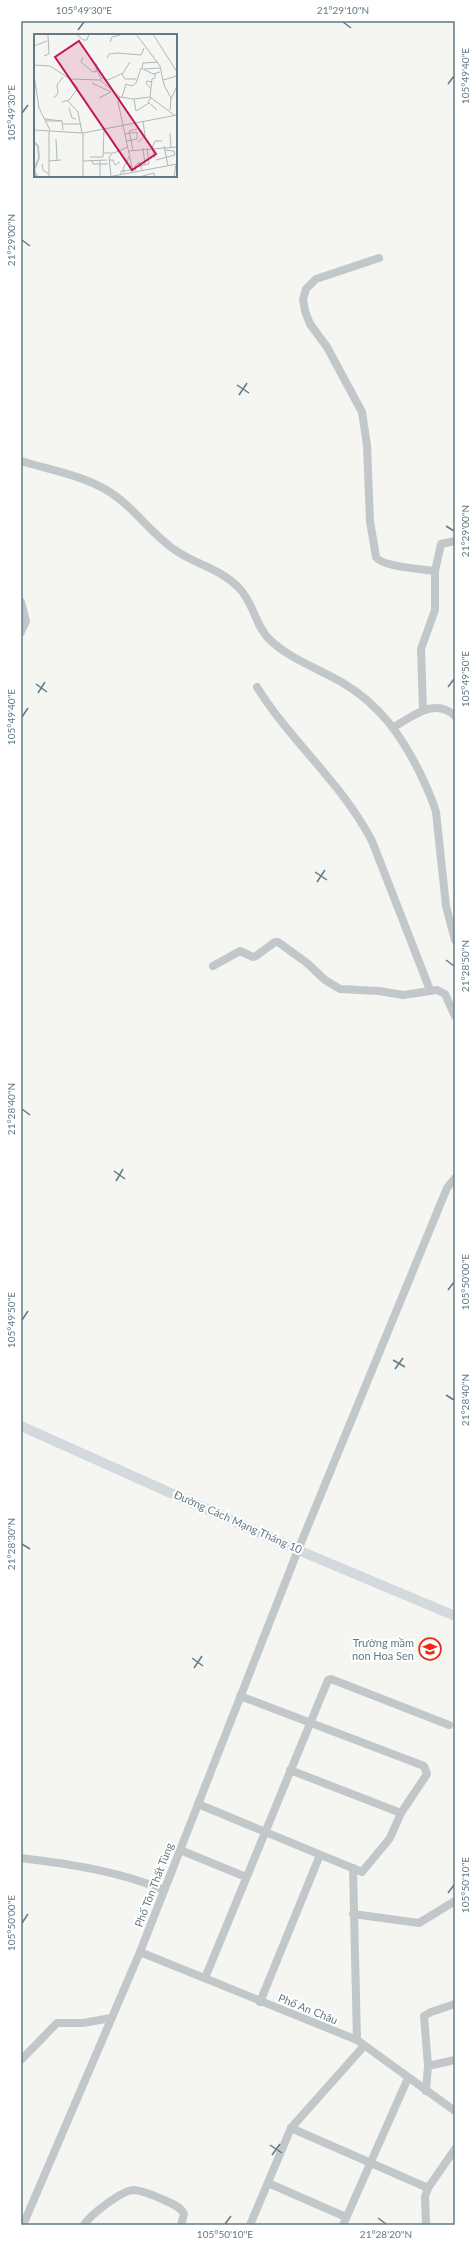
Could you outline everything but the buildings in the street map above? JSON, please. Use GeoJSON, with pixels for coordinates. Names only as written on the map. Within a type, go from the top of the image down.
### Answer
{"type":"FeatureCollection","features":[{"type":"Feature","properties":{"kind":"main road","name":"Đường Cách Mạng Tháng 10"},"geometry":{"type":"LineString","coordinates":[[21,1426],[298,1550],[455,1616]]}},
{"type":"Feature","properties":{"kind":"street"},"geometry":{"type":"LineString","coordinates":[[379,258],[316,278],[306,290],[303,299],[305,311],[310,324],[340,370],[362,412],[367,445],[370,521],[376,557],[378,560],[386,563],[434,571]]}},
{"type":"Feature","properties":{"kind":"street"},"geometry":{"type":"LineString","coordinates":[[21,460],[84,480],[116,496],[167,545],[179,553],[211,567],[240,589],[249,601],[263,632],[270,641],[349,687],[374,706],[394,728],[406,745],[433,800],[436,812],[446,906],[455,940]]}},
{"type":"Feature","properties":{"kind":"street"},"geometry":{"type":"LineString","coordinates":[[422,710],[420,658],[421,649],[435,610],[434,571],[441,544],[455,541]]}},
{"type":"Feature","properties":{"kind":"street"},"geometry":{"type":"LineString","coordinates":[[21,602],[26,621],[21,632]]}},
{"type":"Feature","properties":{"kind":"street"},"geometry":{"type":"LineString","coordinates":[[257,687],[272,710],[334,783],[363,824],[402,917],[430,990]]}},
{"type":"Feature","properties":{"kind":"street"},"geometry":{"type":"LineString","coordinates":[[394,728],[422,710],[432,707],[441,708],[455,716]]}},
{"type":"Feature","properties":{"kind":"street"},"geometry":{"type":"LineString","coordinates":[[213,966],[240,951],[253,957],[256,956],[275,942],[278,942],[307,962],[325,980],[340,989],[379,991],[403,995],[430,990],[441,991],[445,994],[455,1016]]}},
{"type":"Feature","properties":{"kind":"street","name":"Phố Tôn Thất Tùng"},"geometry":{"type":"LineString","coordinates":[[23,2225],[140,1952],[298,1550],[448,1188],[455,1178]]}},
{"type":"Feature","properties":{"kind":"street"},"geometry":{"type":"LineString","coordinates":[[205,1978],[325,1684],[331,1679],[449,1724]]}},
{"type":"Feature","properties":{"kind":"street"},"geometry":{"type":"LineString","coordinates":[[198,1804],[362,1872],[390,1838],[401,1813],[427,1774],[426,1768],[240,1696]]}},
{"type":"Feature","properties":{"kind":"street"},"geometry":{"type":"LineString","coordinates":[[290,1770],[401,1813]]}},
{"type":"Feature","properties":{"kind":"street"},"geometry":{"type":"LineString","coordinates":[[180,1850],[246,1877]]}},
{"type":"Feature","properties":{"kind":"street"},"geometry":{"type":"LineString","coordinates":[[260,2002],[320,1855]]}},
{"type":"Feature","properties":{"kind":"street"},"geometry":{"type":"LineString","coordinates":[[21,1858],[126,1876],[164,1890]]}},
{"type":"Feature","properties":{"kind":"street"},"geometry":{"type":"LineString","coordinates":[[353,1868],[357,2040]]}},
{"type":"Feature","properties":{"kind":"street"},"geometry":{"type":"LineString","coordinates":[[354,1914],[419,1923],[455,1901]]}},
{"type":"Feature","properties":{"kind":"street","name":"Phố An Châu"},"geometry":{"type":"LineString","coordinates":[[140,1952],[260,2002],[357,2040],[455,2111]]}},
{"type":"Feature","properties":{"kind":"street"},"geometry":{"type":"LineString","coordinates":[[426,2091],[428,2066],[424,2016],[431,2012],[455,2004]]}},
{"type":"Feature","properties":{"kind":"street"},"geometry":{"type":"LineString","coordinates":[[21,2060],[57,2023],[83,2023],[111,2018]]}},
{"type":"Feature","properties":{"kind":"street"},"geometry":{"type":"LineString","coordinates":[[250,2225],[291,2128],[364,2046]]}},
{"type":"Feature","properties":{"kind":"street"},"geometry":{"type":"LineString","coordinates":[[428,2066],[455,2060]]}},
{"type":"Feature","properties":{"kind":"street"},"geometry":{"type":"LineString","coordinates":[[343,2225],[408,2078]]}},
{"type":"Feature","properties":{"kind":"street"},"geometry":{"type":"LineString","coordinates":[[291,2128],[428,2188]]}},
{"type":"Feature","properties":{"kind":"street"},"geometry":{"type":"LineString","coordinates":[[426,2225],[425,2197],[428,2188],[455,2149]]}},
{"type":"Feature","properties":{"kind":"street"},"geometry":{"type":"LineString","coordinates":[[268,2183],[346,2217]]}},
{"type":"Feature","properties":{"kind":"street"},"geometry":{"type":"LineString","coordinates":[[84,2225],[92,2215],[124,2193],[135,2190],[145,2192],[178,2206],[184,2214],[181,2225]]}},
{"type":"Feature","properties":{"kind":"place","name":"Trường mầm non Hoa Sen"},"geometry":{"type":"Point","coordinates":[430,1649]}}]}
